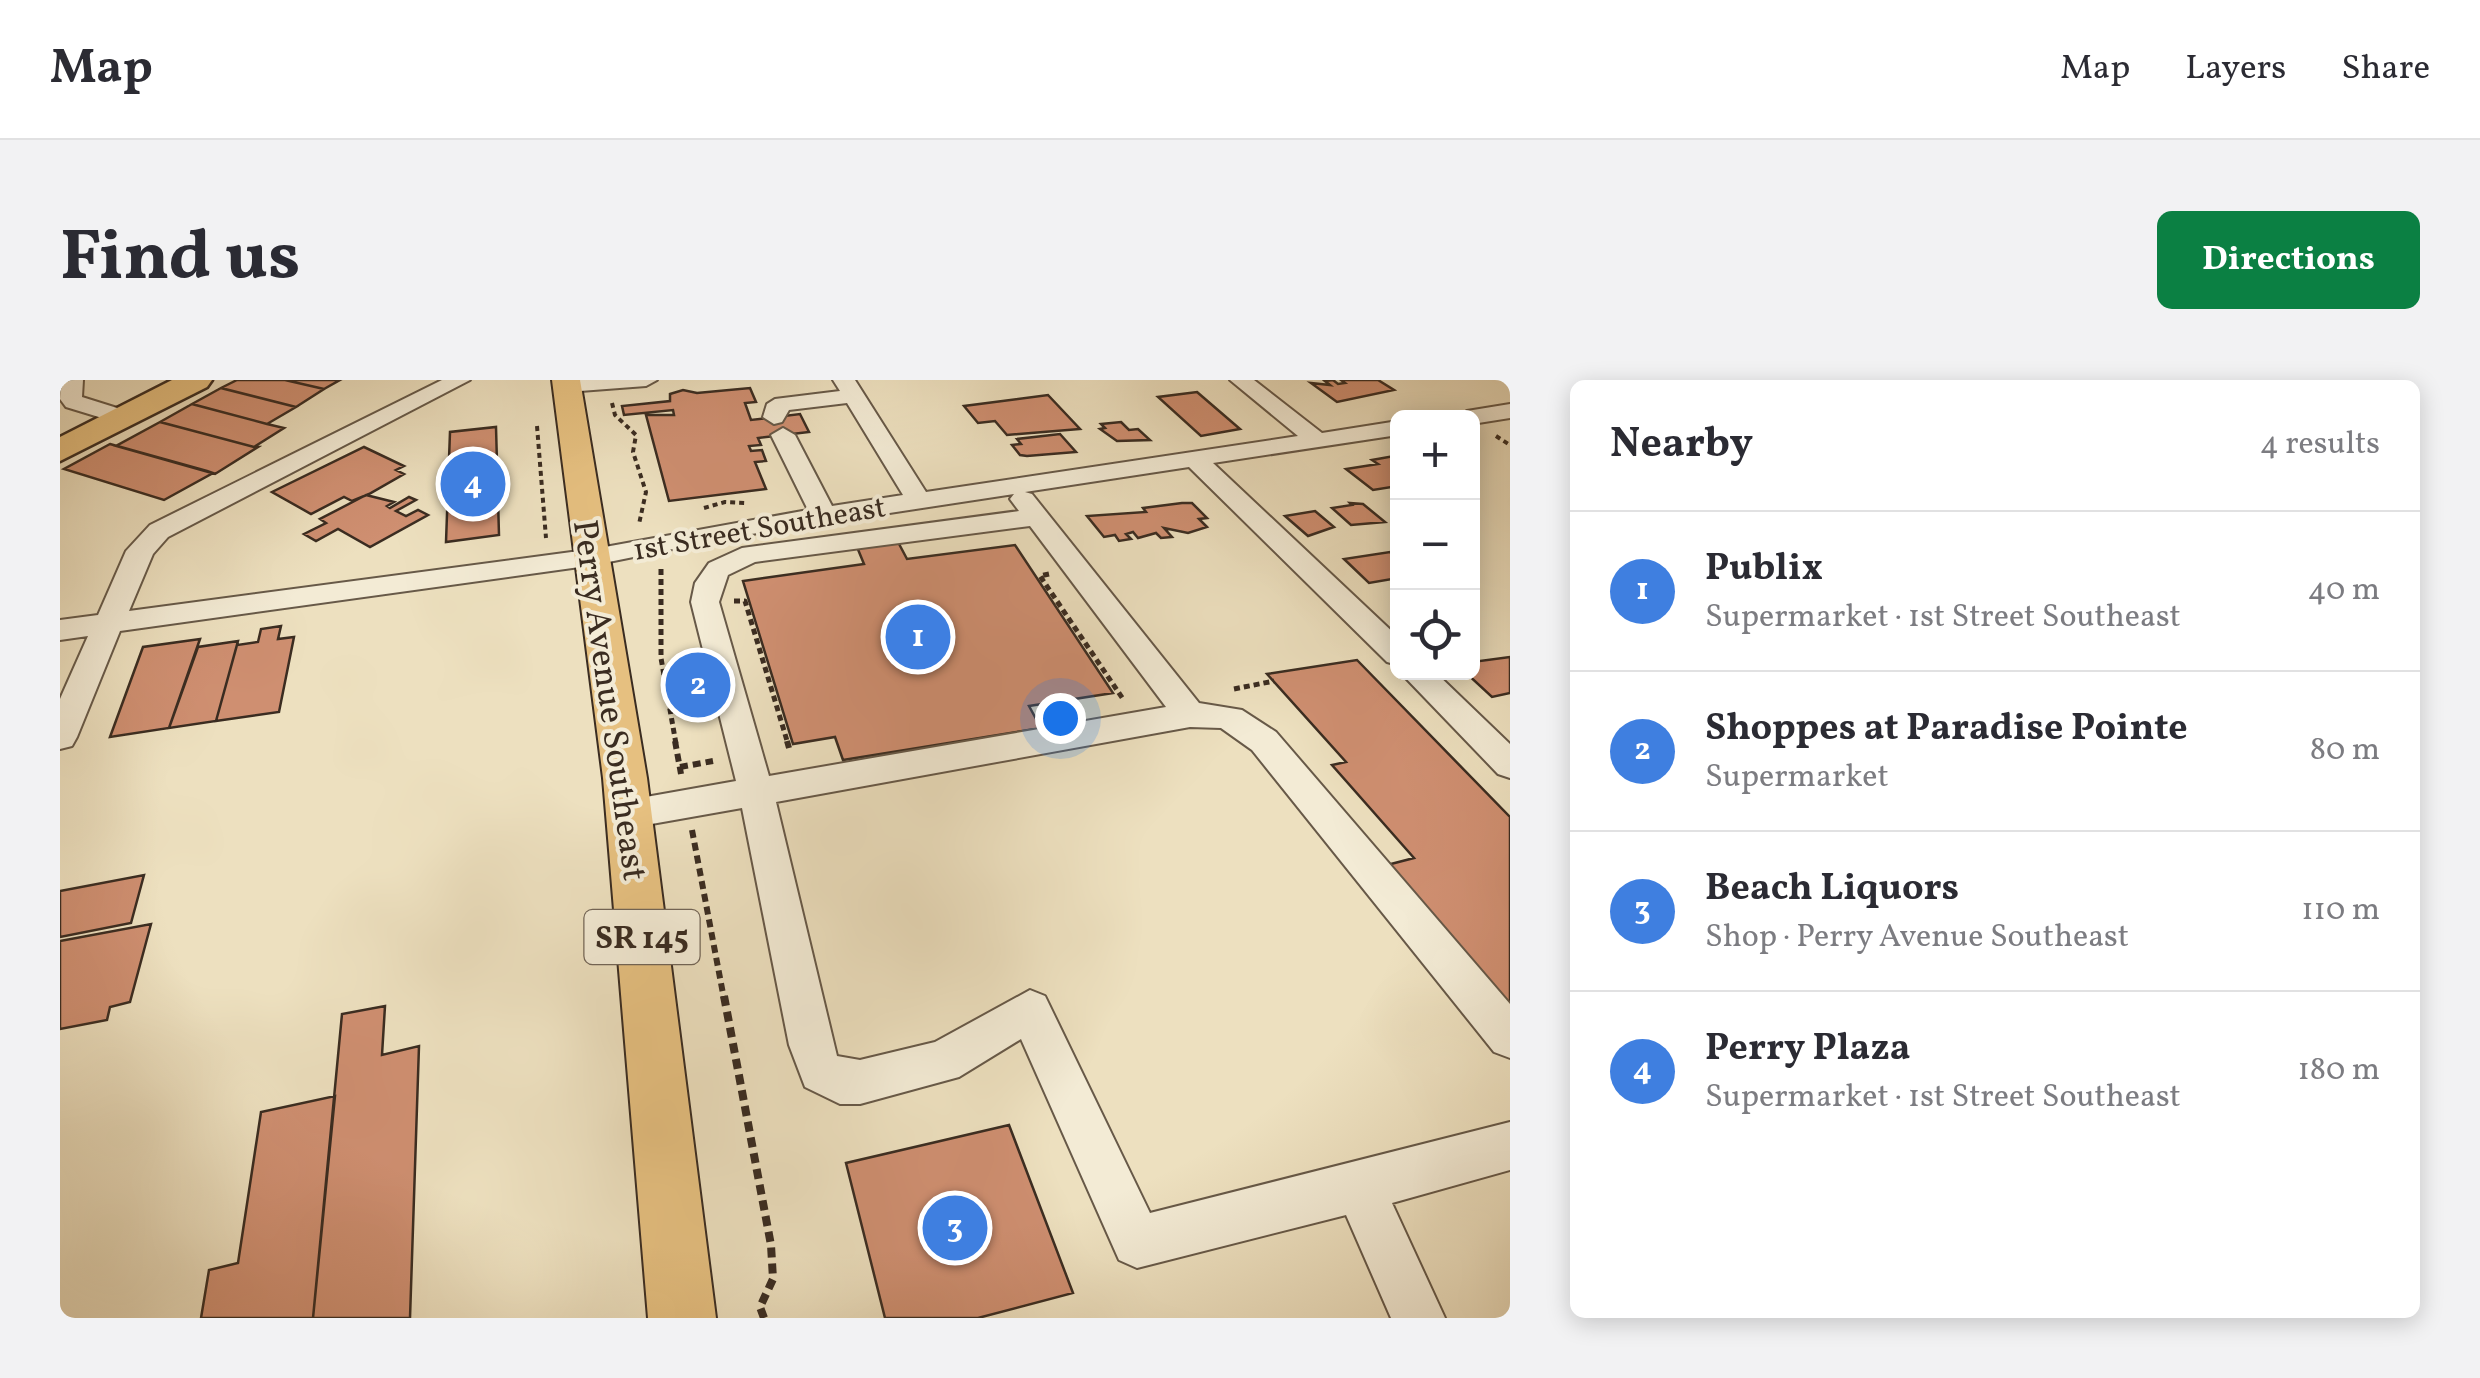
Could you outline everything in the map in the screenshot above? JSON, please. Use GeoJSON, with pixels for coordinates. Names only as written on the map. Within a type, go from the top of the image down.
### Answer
{"type":"FeatureCollection","features":[{"type":"Feature","properties":{"kind":"highway"},"geometry":{"type":"LineString","coordinates":[[60,451],[160,380]]}},
{"type":"Feature","properties":{"kind":"highway"},"geometry":{"type":"LineString","coordinates":[[60,432],[196,380]]}},
{"type":"Feature","properties":{"kind":"main road","name":"Perry Avenue Southeast"},"geometry":{"type":"LineString","coordinates":[[567,383],[629,814],[682,1318]]}},
{"type":"Feature","properties":{"kind":"street"},"geometry":{"type":"LineString","coordinates":[[72,380],[68,395],[74,402],[112,415]]}},
{"type":"Feature","properties":{"kind":"street"},"geometry":{"type":"LineString","coordinates":[[60,737],[140,551],[158,531],[460,380]]}},
{"type":"Feature","properties":{"kind":"street"},"geometry":{"type":"LineString","coordinates":[[567,383],[646,380]]}},
{"type":"Feature","properties":{"kind":"street"},"geometry":{"type":"LineString","coordinates":[[1241,380],[1318,440]]}},
{"type":"Feature","properties":{"kind":"street"},"geometry":{"type":"LineString","coordinates":[[824,515],[778,426],[775,408],[850,388],[918,501]]}},
{"type":"Feature","properties":{"kind":"street"},"geometry":{"type":"LineString","coordinates":[[1480,415],[1510,411]]}},
{"type":"Feature","properties":{"kind":"street"},"geometry":{"type":"LineString","coordinates":[[1480,419],[1510,433]]}},
{"type":"Feature","properties":{"kind":"street","name":"1st Street Southeast"},"geometry":{"type":"LineString","coordinates":[[60,630],[594,557],[824,515],[1390,429]]}},
{"type":"Feature","properties":{"kind":"street"},"geometry":{"type":"LineString","coordinates":[[1195,459],[1390,648]]}},
{"type":"Feature","properties":{"kind":"street"},"geometry":{"type":"LineString","coordinates":[[1014,486],[1190,715]]}},
{"type":"Feature","properties":{"kind":"street"},"geometry":{"type":"LineString","coordinates":[[1036,517],[752,554],[718,566],[706,587],[705,602],[756,790],[811,1045],[821,1071],[840,1082],[860,1082],[942,1062],[1030,1010],[1136,1242],[1510,1146]]}},
{"type":"Feature","properties":{"kind":"street"},"geometry":{"type":"LineString","coordinates":[[1423,680],[1510,765]]}},
{"type":"Feature","properties":{"kind":"street"},"geometry":{"type":"LineString","coordinates":[[629,814],[1190,715],[1215,714],[1238,719],[1264,742],[1510,1037]]}},
{"type":"Feature","properties":{"kind":"street"},"geometry":{"type":"LineString","coordinates":[[1359,1187],[1418,1318]]}},
{"type":"Feature","properties":{"kind":"path"},"geometry":{"type":"LineString","coordinates":[[614,382],[616,394],[611,409],[635,430],[633,452],[646,485],[638,525]]}},
{"type":"Feature","properties":{"kind":"path"},"geometry":{"type":"LineString","coordinates":[[705,602],[744,601],[789,748]]}},
{"type":"Feature","properties":{"kind":"building"},"geometry":{"type":"Polygon","coordinates":[[[237,380],[285,380],[324,389],[296,407],[221,388],[237,380]]]}},
{"type":"Feature","properties":{"kind":"building"},"geometry":{"type":"Polygon","coordinates":[[[285,380],[340,380],[324,389],[285,380]]]}},
{"type":"Feature","properties":{"kind":"building"},"geometry":{"type":"Polygon","coordinates":[[[1341,380],[1378,380],[1394,390],[1337,402],[1311,383],[1330,385],[1325,381],[1338,384],[1345,383],[1341,380]]]}},
{"type":"Feature","properties":{"kind":"building"},"geometry":{"type":"Polygon","coordinates":[[[221,388],[296,407],[267,424],[192,404],[221,388]]]}},
{"type":"Feature","properties":{"kind":"building"},"geometry":{"type":"Polygon","coordinates":[[[750,388],[756,402],[745,403],[751,420],[800,414],[809,432],[758,438],[761,445],[749,446],[751,451],[762,450],[766,461],[755,462],[766,489],[669,501],[646,415],[674,415],[673,410],[624,415],[622,406],[670,401],[670,394],[683,390],[697,393],[750,388]]]}},
{"type":"Feature","properties":{"kind":"building"},"geometry":{"type":"Polygon","coordinates":[[[1197,392],[1240,429],[1201,436],[1158,397],[1197,392]]]}},
{"type":"Feature","properties":{"kind":"building"},"geometry":{"type":"Polygon","coordinates":[[[1048,395],[1080,429],[1007,435],[995,421],[978,423],[964,406],[1048,395]]]}},
{"type":"Feature","properties":{"kind":"building"},"geometry":{"type":"Polygon","coordinates":[[[192,404],[284,428],[254,447],[160,422],[192,404]]]}},
{"type":"Feature","properties":{"kind":"building"},"geometry":{"type":"Polygon","coordinates":[[[160,422],[258,447],[215,474],[116,446],[160,422]]]}},
{"type":"Feature","properties":{"kind":"building"},"geometry":{"type":"Polygon","coordinates":[[[1121,422],[1129,430],[1138,429],[1150,440],[1117,441],[1100,429],[1105,428],[1101,424],[1121,422]]]}},
{"type":"Feature","properties":{"kind":"building"},"geometry":{"type":"Polygon","coordinates":[[[496,427],[499,535],[446,542],[450,432],[496,427]]]}},
{"type":"Feature","properties":{"kind":"building"},"geometry":{"type":"Polygon","coordinates":[[[1060,434],[1076,452],[1027,456],[1020,455],[1012,445],[1021,444],[1017,439],[1060,434]]]}},
{"type":"Feature","properties":{"kind":"building"},"geometry":{"type":"Polygon","coordinates":[[[110,444],[213,473],[164,500],[64,469],[110,444]]]}},
{"type":"Feature","properties":{"kind":"building"},"geometry":{"type":"Polygon","coordinates":[[[364,447],[404,466],[396,470],[404,474],[369,494],[352,501],[344,497],[311,514],[272,492],[364,447]]]}},
{"type":"Feature","properties":{"kind":"building"},"geometry":{"type":"Polygon","coordinates":[[[1390,457],[1390,487],[1373,490],[1346,469],[1378,464],[1372,460],[1390,457]]]}},
{"type":"Feature","properties":{"kind":"building"},"geometry":{"type":"Polygon","coordinates":[[[366,495],[394,502],[387,506],[390,508],[409,497],[416,500],[396,511],[406,516],[418,510],[428,515],[370,547],[338,529],[316,541],[304,534],[326,523],[320,519],[366,495]]]}},
{"type":"Feature","properties":{"kind":"building"},"geometry":{"type":"Polygon","coordinates":[[[1192,503],[1207,518],[1199,519],[1207,527],[1188,533],[1164,528],[1172,537],[1161,538],[1156,533],[1138,538],[1133,532],[1126,534],[1131,539],[1119,541],[1115,535],[1104,537],[1087,516],[1146,512],[1143,508],[1192,503]]]}},
{"type":"Feature","properties":{"kind":"building"},"geometry":{"type":"Polygon","coordinates":[[[1363,504],[1385,522],[1351,525],[1332,508],[1363,504]]]}},
{"type":"Feature","properties":{"kind":"building"},"geometry":{"type":"Polygon","coordinates":[[[1315,511],[1334,527],[1308,536],[1285,516],[1315,511]]]}},
{"type":"Feature","properties":{"kind":"building"},"geometry":{"type":"Polygon","coordinates":[[[898,542],[907,559],[1015,545],[1113,693],[1029,706],[1041,728],[843,760],[835,737],[793,744],[743,581],[864,564],[857,547],[898,542]]]}},
{"type":"Feature","properties":{"kind":"building"},"geometry":{"type":"Polygon","coordinates":[[[1390,552],[1390,579],[1369,583],[1344,559],[1390,552]]]}},
{"type":"Feature","properties":{"kind":"building"},"geometry":{"type":"Polygon","coordinates":[[[281,626],[278,639],[294,637],[279,712],[216,721],[237,645],[258,642],[261,629],[281,626]]]}},
{"type":"Feature","properties":{"kind":"building"},"geometry":{"type":"Polygon","coordinates":[[[200,639],[169,728],[110,737],[143,647],[200,639]]]}},
{"type":"Feature","properties":{"kind":"building"},"geometry":{"type":"Polygon","coordinates":[[[238,641],[216,721],[169,728],[198,647],[238,641]]]}},
{"type":"Feature","properties":{"kind":"building"},"geometry":{"type":"Polygon","coordinates":[[[1510,657],[1510,693],[1492,697],[1474,680],[1480,680],[1480,661],[1510,657]]]}},
{"type":"Feature","properties":{"kind":"building"},"geometry":{"type":"Polygon","coordinates":[[[1357,660],[1510,817],[1510,1009],[1387,865],[1414,858],[1332,765],[1346,762],[1267,674],[1357,660]]]}},
{"type":"Feature","properties":{"kind":"building"},"geometry":{"type":"Polygon","coordinates":[[[144,875],[131,923],[60,937],[60,891],[144,875]]]}},
{"type":"Feature","properties":{"kind":"building"},"geometry":{"type":"Polygon","coordinates":[[[151,924],[130,1002],[110,1007],[107,1020],[60,1029],[60,941],[151,924]]]}},
{"type":"Feature","properties":{"kind":"building"},"geometry":{"type":"Polygon","coordinates":[[[385,1006],[382,1055],[419,1046],[410,1318],[313,1318],[342,1014],[385,1006]]]}},
{"type":"Feature","properties":{"kind":"building"},"geometry":{"type":"Polygon","coordinates":[[[335,1096],[313,1318],[201,1318],[209,1270],[238,1263],[261,1112],[335,1096]]]}},
{"type":"Feature","properties":{"kind":"building"},"geometry":{"type":"Polygon","coordinates":[[[1009,1125],[1073,1293],[978,1318],[885,1318],[846,1163],[1009,1125]]]}},
{"type":"Feature","properties":{"kind":"place","name":"Perry Plaza"},"geometry":{"type":"Point","coordinates":[473,484]}},
{"type":"Feature","properties":{"kind":"place","name":"Publix"},"geometry":{"type":"Point","coordinates":[918,637]}},
{"type":"Feature","properties":{"kind":"place","name":"Shoppes at Paradise Pointe"},"geometry":{"type":"Point","coordinates":[698,685]}},
{"type":"Feature","properties":{"kind":"place","name":"Beach Liquors"},"geometry":{"type":"Point","coordinates":[955,1228]}}]}
